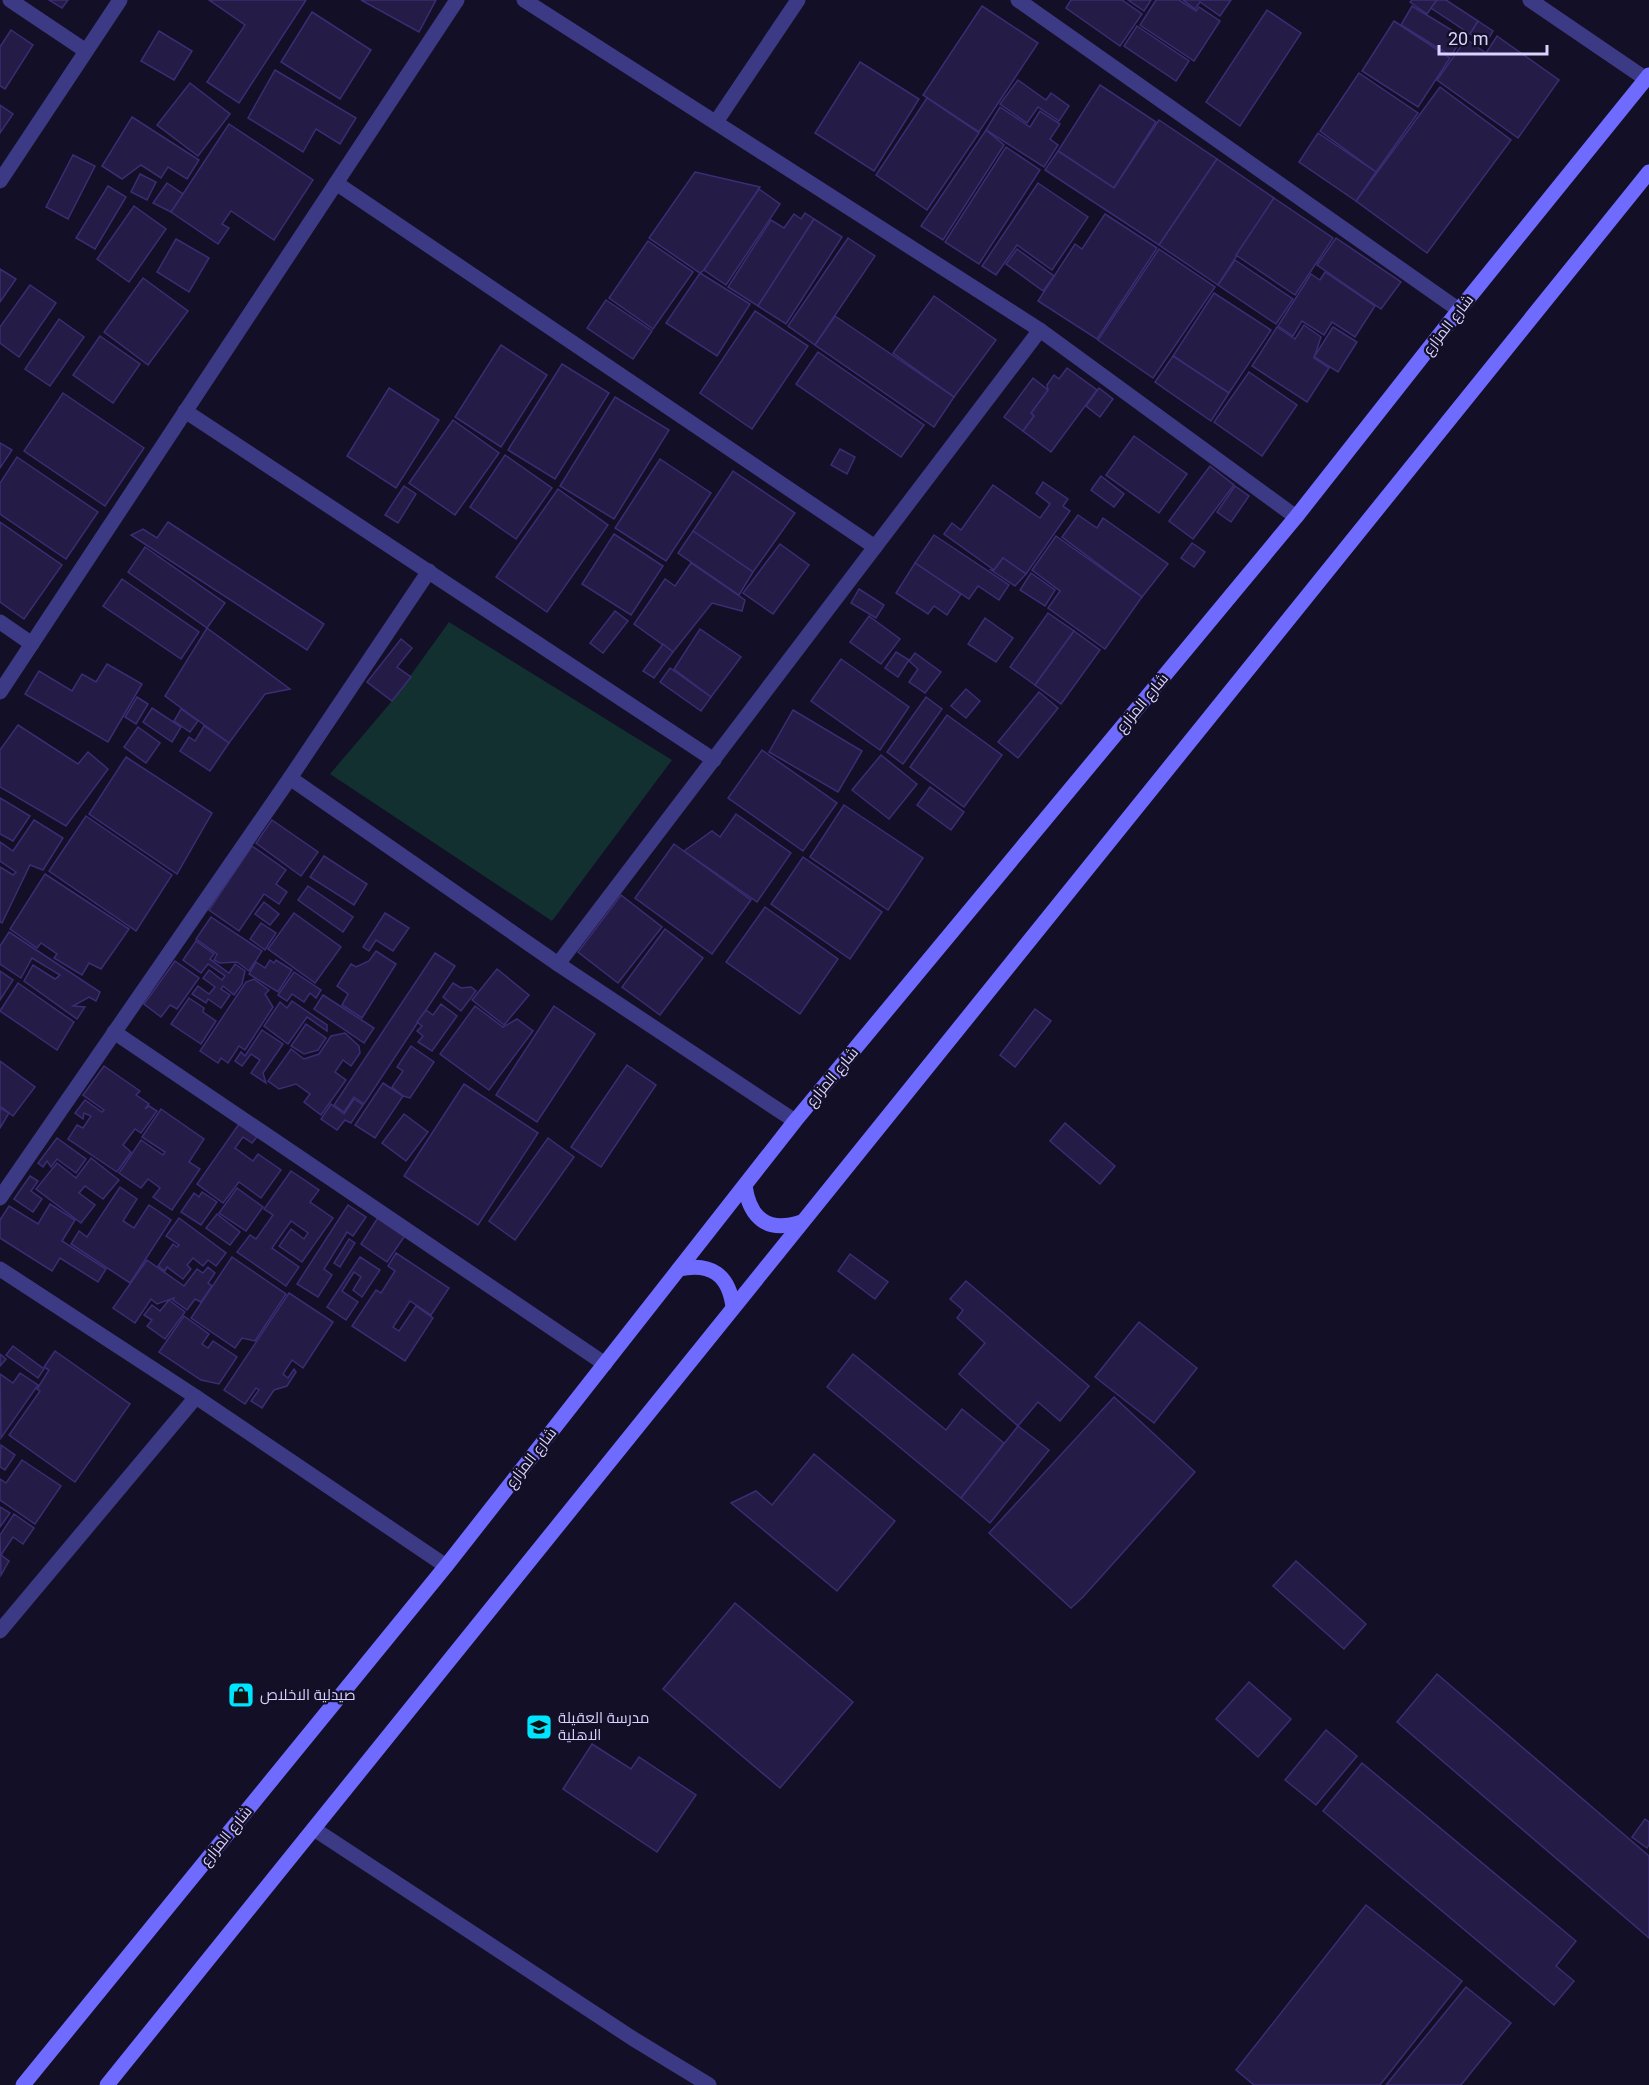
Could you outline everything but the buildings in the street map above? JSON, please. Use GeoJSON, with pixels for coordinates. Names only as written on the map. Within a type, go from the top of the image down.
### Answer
{"type":"FeatureCollection","features":[{"type":"Feature","properties":{"kind":"street"},"geometry":{"type":"LineString","coordinates":[[10,0],[86,51]]}},
{"type":"Feature","properties":{"kind":"street"},"geometry":{"type":"LineString","coordinates":[[0,181],[120,0]]}},
{"type":"Feature","properties":{"kind":"street"},"geometry":{"type":"LineString","coordinates":[[0,692],[456,0]]}},
{"type":"Feature","properties":{"kind":"street"},"geometry":{"type":"LineString","coordinates":[[524,0],[1041,330],[1296,517]]}},
{"type":"Feature","properties":{"kind":"street"},"geometry":{"type":"LineString","coordinates":[[716,122],[798,0]]}},
{"type":"Feature","properties":{"kind":"street"},"geometry":{"type":"LineString","coordinates":[[1018,0],[1460,310]]}},
{"type":"Feature","properties":{"kind":"street"},"geometry":{"type":"LineString","coordinates":[[1530,0],[1648,77]]}},
{"type":"Feature","properties":{"kind":"street","name":"شارع المزارع"},"geometry":{"type":"LineString","coordinates":[[23,2085],[446,1566],[795,1121],[1296,517],[1648,77]]}},
{"type":"Feature","properties":{"kind":"street"},"geometry":{"type":"LineString","coordinates":[[107,2085],[1649,172]]}},
{"type":"Feature","properties":{"kind":"street"},"geometry":{"type":"LineString","coordinates":[[336,183],[875,547]]}},
{"type":"Feature","properties":{"kind":"street"},"geometry":{"type":"LineString","coordinates":[[558,964],[1041,330]]}},
{"type":"Feature","properties":{"kind":"street"},"geometry":{"type":"LineString","coordinates":[[185,411],[714,760]]}},
{"type":"Feature","properties":{"kind":"street"},"geometry":{"type":"LineString","coordinates":[[0,1198],[290,778],[429,571]]}},
{"type":"Feature","properties":{"kind":"street"},"geometry":{"type":"LineString","coordinates":[[0,622],[32,644]]}},
{"type":"Feature","properties":{"kind":"street"},"geometry":{"type":"LineString","coordinates":[[290,778],[558,964],[795,1121]]}},
{"type":"Feature","properties":{"kind":"street"},"geometry":{"type":"LineString","coordinates":[[114,1032],[605,1364]]}},
{"type":"Feature","properties":{"kind":"street"},"geometry":{"type":"LineString","coordinates":[[745,1186],[747,1202],[756,1216],[770,1225],[786,1227],[801,1222]]}},
{"type":"Feature","properties":{"kind":"street"},"geometry":{"type":"LineString","coordinates":[[679,1269],[694,1266],[710,1269],[723,1278],[731,1292],[733,1307]]}},
{"type":"Feature","properties":{"kind":"street"},"geometry":{"type":"LineString","coordinates":[[0,1269],[196,1397],[446,1566]]}},
{"type":"Feature","properties":{"kind":"street"},"geometry":{"type":"LineString","coordinates":[[3,1622],[196,1397]]}},
{"type":"Feature","properties":{"kind":"street"},"geometry":{"type":"LineString","coordinates":[[314,1829],[632,2038],[709,2085]]}},
{"type":"Feature","properties":{"kind":"green space"},"geometry":{"type":"Polygon","coordinates":[[[449,622],[672,760],[552,921],[330,774],[392,701],[449,622]]]}},
{"type":"Feature","properties":{"kind":"place","name":"صيدلية الاخلاص"},"geometry":{"type":"Point","coordinates":[241,1695]}},
{"type":"Feature","properties":{"kind":"place","name":"مدرسة العقيلة الاهلية"},"geometry":{"type":"Point","coordinates":[539,1727]}}]}
